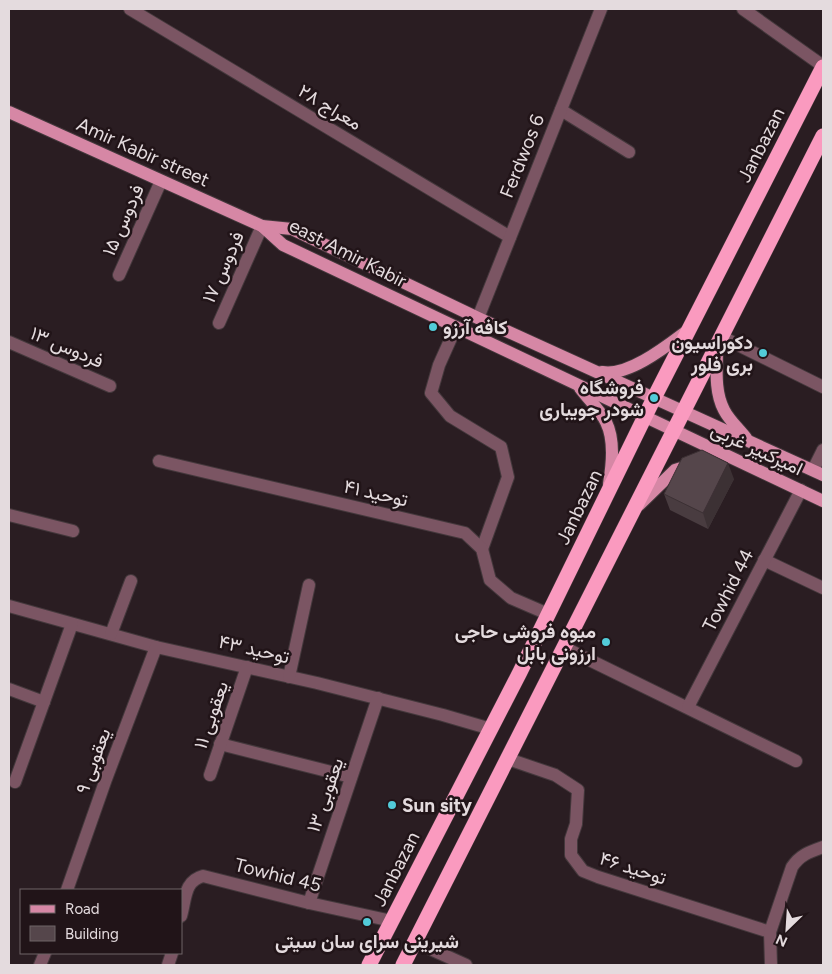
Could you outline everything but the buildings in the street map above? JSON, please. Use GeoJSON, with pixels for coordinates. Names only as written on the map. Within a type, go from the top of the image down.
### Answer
{"type":"FeatureCollection","features":[{"type":"Feature","properties":{"kind":"highway","name":"Janbazan"},"geometry":{"type":"LineString","coordinates":[[369,965],[490,729],[654,398],[823,66]]}},
{"type":"Feature","properties":{"kind":"highway"},"geometry":{"type":"LineString","coordinates":[[403,965],[684,412],[819,156],[823,136]]}},
{"type":"Feature","properties":{"kind":"main road","name":"Amir Kabir street"},"geometry":{"type":"LineString","coordinates":[[9,112],[262,226]]}},
{"type":"Feature","properties":{"kind":"main road","name":"east Amir Kabir"},"geometry":{"type":"LineString","coordinates":[[262,226],[292,230],[684,412]]}},
{"type":"Feature","properties":{"kind":"main road","name":"east Amir Kabir"},"geometry":{"type":"LineString","coordinates":[[262,226],[283,245],[675,431]]}},
{"type":"Feature","properties":{"kind":"main road"},"geometry":{"type":"LineString","coordinates":[[592,370],[609,373],[621,371],[660,352],[690,330]]}},
{"type":"Feature","properties":{"kind":"main road"},"geometry":{"type":"LineString","coordinates":[[720,342],[716,377],[720,397],[724,410],[747,440]]}},
{"type":"Feature","properties":{"kind":"main road"},"geometry":{"type":"LineString","coordinates":[[579,386],[606,423],[610,439],[612,466],[607,496]]}},
{"type":"Feature","properties":{"kind":"main road","name":"امیرکبیر غربی"},"geometry":{"type":"LineString","coordinates":[[684,412],[818,472]]}},
{"type":"Feature","properties":{"kind":"main road","name":"امیرکبیر غربی"},"geometry":{"type":"LineString","coordinates":[[675,431],[823,501]]}},
{"type":"Feature","properties":{"kind":"main road"},"geometry":{"type":"LineString","coordinates":[[635,509],[675,470],[714,457],[736,459]]}},
{"type":"Feature","properties":{"kind":"street","name":"معراج ۲۸"},"geometry":{"type":"LineString","coordinates":[[130,9],[510,236]]}},
{"type":"Feature","properties":{"kind":"street","name":"Ferdwos 6"},"geometry":{"type":"LineString","coordinates":[[478,318],[601,9]]}},
{"type":"Feature","properties":{"kind":"street"},"geometry":{"type":"LineString","coordinates":[[744,9],[823,66]]}},
{"type":"Feature","properties":{"kind":"street"},"geometry":{"type":"LineString","coordinates":[[561,110],[629,152]]}},
{"type":"Feature","properties":{"kind":"street","name":"فردوس ۱۵"},"geometry":{"type":"LineString","coordinates":[[119,275],[161,181]]}},
{"type":"Feature","properties":{"kind":"street","name":"فردوس ۱۷"},"geometry":{"type":"LineString","coordinates":[[219,322],[262,226]]}},
{"type":"Feature","properties":{"kind":"street"},"geometry":{"type":"LineString","coordinates":[[456,327],[439,365],[431,393],[450,416],[501,447],[508,477],[482,549],[490,580],[511,598],[548,614]]}},
{"type":"Feature","properties":{"kind":"street","name":"فردوس ۱۳"},"geometry":{"type":"LineString","coordinates":[[9,342],[110,386]]}},
{"type":"Feature","properties":{"kind":"street"},"geometry":{"type":"LineString","coordinates":[[720,342],[823,387]]}},
{"type":"Feature","properties":{"kind":"street"},"geometry":{"type":"LineString","coordinates":[[818,472],[823,450]]}},
{"type":"Feature","properties":{"kind":"street","name":"توحید ۴۱"},"geometry":{"type":"LineString","coordinates":[[160,461],[465,533],[482,549]]}},
{"type":"Feature","properties":{"kind":"street","name":"Towhid 44"},"geometry":{"type":"LineString","coordinates":[[688,707],[801,490]]}},
{"type":"Feature","properties":{"kind":"street"},"geometry":{"type":"LineString","coordinates":[[9,515],[74,531]]}},
{"type":"Feature","properties":{"kind":"street"},"geometry":{"type":"LineString","coordinates":[[764,560],[823,588]]}},
{"type":"Feature","properties":{"kind":"street"},"geometry":{"type":"LineString","coordinates":[[111,634],[131,581]]}},
{"type":"Feature","properties":{"kind":"street"},"geometry":{"type":"LineString","coordinates":[[289,676],[310,586]]}},
{"type":"Feature","properties":{"kind":"street","name":"توحید ۴۳"},"geometry":{"type":"LineString","coordinates":[[9,606],[156,646],[378,698],[490,729]]}},
{"type":"Feature","properties":{"kind":"street"},"geometry":{"type":"LineString","coordinates":[[15,782],[72,624]]}},
{"type":"Feature","properties":{"kind":"street","name":"یعقوبی ۹"},"geometry":{"type":"LineString","coordinates":[[67,889],[156,646]]}},
{"type":"Feature","properties":{"kind":"street"},"geometry":{"type":"LineString","coordinates":[[565,648],[796,761]]}},
{"type":"Feature","properties":{"kind":"street","name":"یعقوبی ۱۱"},"geometry":{"type":"LineString","coordinates":[[210,775],[247,667]]}},
{"type":"Feature","properties":{"kind":"street"},"geometry":{"type":"LineString","coordinates":[[9,689],[44,702]]}},
{"type":"Feature","properties":{"kind":"street","name":"یعقوبی ۱۳"},"geometry":{"type":"LineString","coordinates":[[309,903],[378,698]]}},
{"type":"Feature","properties":{"kind":"street"},"geometry":{"type":"LineString","coordinates":[[220,744],[351,777]]}},
{"type":"Feature","properties":{"kind":"street","name":"توحید ۴۶"},"geometry":{"type":"LineString","coordinates":[[508,759],[555,775],[578,790],[576,824],[571,840],[571,855],[582,871],[770,932]]}},
{"type":"Feature","properties":{"kind":"street"},"geometry":{"type":"LineString","coordinates":[[771,965],[770,932],[792,867],[798,858],[806,853],[823,848]]}},
{"type":"Feature","properties":{"kind":"street","name":"Towhid 45"},"geometry":{"type":"LineString","coordinates":[[182,912],[189,884],[194,878],[203,876],[309,903],[392,921]]}},
{"type":"Feature","properties":{"kind":"street"},"geometry":{"type":"LineString","coordinates":[[415,942],[466,965]]}},
{"type":"Feature","properties":{"kind":"place","name":"کافه آرزو"},"geometry":{"type":"Point","coordinates":[433,327]}},
{"type":"Feature","properties":{"kind":"place","name":"دکوراسیون بری فلور"},"geometry":{"type":"Point","coordinates":[763,353]}},
{"type":"Feature","properties":{"kind":"place","name":"فروشگاه شودر جویباری"},"geometry":{"type":"Point","coordinates":[654,398]}},
{"type":"Feature","properties":{"kind":"place","name":"میوه فروشی حاجی ارزونی بابل"},"geometry":{"type":"Point","coordinates":[606,642]}},
{"type":"Feature","properties":{"kind":"place","name":"Sun sity"},"geometry":{"type":"Point","coordinates":[392,805]}},
{"type":"Feature","properties":{"kind":"place","name":"شیرینی سرای سان سیتی"},"geometry":{"type":"Point","coordinates":[367,922]}}]}
